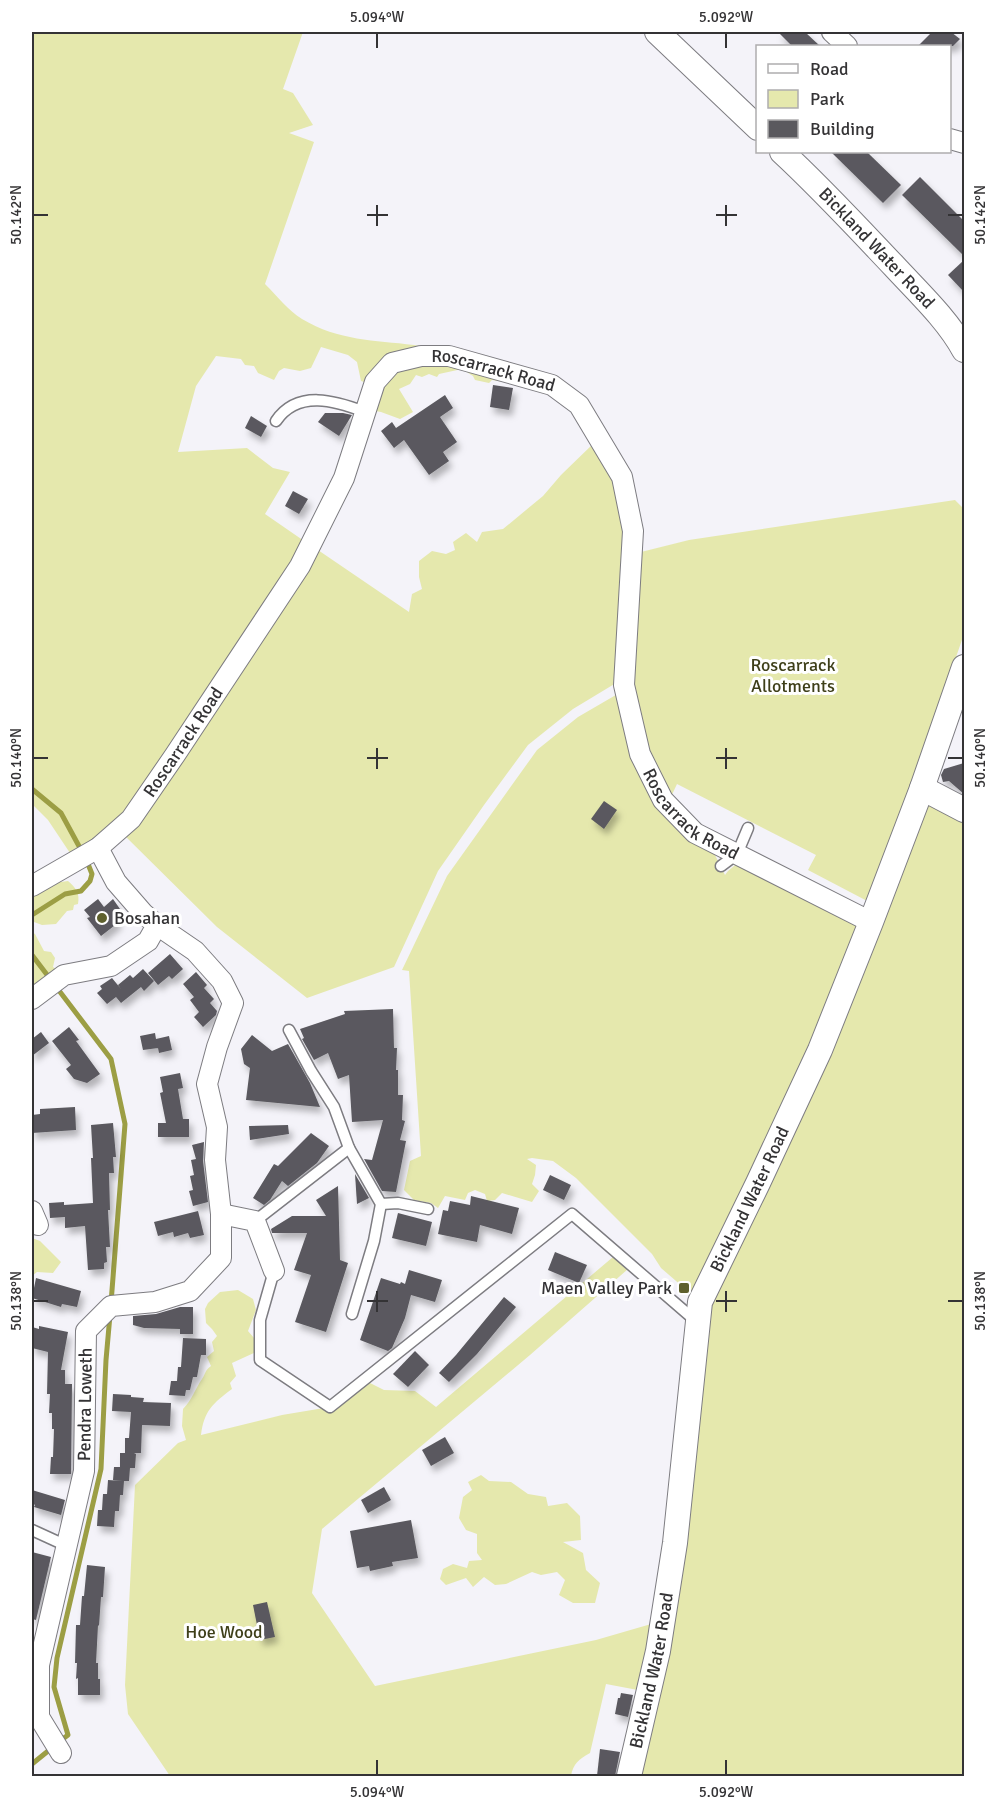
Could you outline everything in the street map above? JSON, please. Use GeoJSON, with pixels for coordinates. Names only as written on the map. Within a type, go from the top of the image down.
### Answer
{"type":"FeatureCollection","features":[{"type":"Feature","properties":{"kind":"street"},"geometry":{"type":"LineString","coordinates":[[657,32],[756,126]]}},
{"type":"Feature","properties":{"kind":"street"},"geometry":{"type":"LineString","coordinates":[[832,32],[846,45]]}},
{"type":"Feature","properties":{"kind":"street","name":"Bickland Water Road"},"geometry":{"type":"LineString","coordinates":[[783,153],[818,186],[928,302],[964,350]]}},
{"type":"Feature","properties":{"kind":"street","name":"Roscarrack Road"},"geometry":{"type":"LineString","coordinates":[[32,886],[98,848],[131,819],[175,755],[300,566],[344,478],[375,382],[392,363],[421,356],[449,356],[552,385],[579,405],[622,477],[633,531],[624,685],[640,754],[663,800],[695,833],[871,922]]}},
{"type":"Feature","properties":{"kind":"street","name":"Bickland Water Road"},"geometry":{"type":"LineString","coordinates":[[631,1767],[658,1651],[675,1543],[700,1302],[820,1050],[922,788],[964,667]]}},
{"type":"Feature","properties":{"kind":"street"},"geometry":{"type":"LineString","coordinates":[[922,788],[964,810]]}},
{"type":"Feature","properties":{"kind":"street","name":"Pendra Loweth"},"geometry":{"type":"LineString","coordinates":[[61,1753],[39,1717],[39,1665],[84,1471],[86,1331],[111,1306],[155,1302],[190,1291],[221,1258],[221,1215],[215,1160],[217,1126],[207,1084],[232,1003],[222,981],[195,951],[157,925],[116,882],[98,848]]}},
{"type":"Feature","properties":{"kind":"street"},"geometry":{"type":"LineString","coordinates":[[45,988],[64,975],[111,966],[148,941],[157,925]]}},
{"type":"Feature","properties":{"kind":"street"},"geometry":{"type":"LineString","coordinates":[[221,1215],[255,1221],[274,1271]]}},
{"type":"Feature","properties":{"kind":"lane"},"geometry":{"type":"LineString","coordinates":[[276,421],[283,411],[297,404],[312,401],[332,401],[365,412]]}},
{"type":"Feature","properties":{"kind":"lane"},"geometry":{"type":"LineString","coordinates":[[720,866],[737,854],[748,828]]}},
{"type":"Feature","properties":{"kind":"lane"},"geometry":{"type":"LineString","coordinates":[[289,1030],[334,1107],[349,1148],[381,1204],[374,1241],[352,1314]]}},
{"type":"Feature","properties":{"kind":"lane"},"geometry":{"type":"LineString","coordinates":[[255,1221],[349,1148]]}},
{"type":"Feature","properties":{"kind":"lane"},"geometry":{"type":"LineString","coordinates":[[381,1204],[399,1203],[428,1209]]}},
{"type":"Feature","properties":{"kind":"lane"},"geometry":{"type":"LineString","coordinates":[[274,1271],[260,1320],[260,1360],[330,1407],[572,1214],[698,1322]]}},
{"type":"Feature","properties":{"kind":"lane"},"geometry":{"type":"LineString","coordinates":[[32,1530],[66,1546]]}},
{"type":"Feature","properties":{"kind":"green space"},"geometry":{"type":"Polygon","coordinates":[[[32,32],[303,32],[283,89],[293,93],[313,125],[289,133],[314,142],[265,284],[302,319],[329,332],[451,353],[421,352],[370,384],[361,381],[357,362],[348,355],[321,347],[311,368],[300,371],[284,368],[279,371],[274,380],[258,373],[254,366],[245,365],[241,359],[216,356],[196,386],[178,452],[247,448],[273,468],[290,472],[265,514],[307,543],[168,752],[116,824],[72,856],[48,820],[32,804],[32,32]]]}},
{"type":"Feature","properties":{"kind":"green space"},"geometry":{"type":"Polygon","coordinates":[[[422,360],[505,375],[504,382],[492,380],[489,383],[475,380],[462,369],[439,374],[437,377],[429,374],[422,377],[416,375],[410,384],[399,389],[413,412],[400,419],[370,410],[395,366],[422,360]]]}},
{"type":"Feature","properties":{"kind":"green space"},"geometry":{"type":"Polygon","coordinates":[[[595,442],[619,481],[626,531],[616,683],[573,709],[528,745],[438,871],[394,967],[307,998],[217,927],[124,835],[315,548],[409,612],[412,594],[422,589],[419,561],[432,551],[446,554],[455,550],[453,542],[466,533],[477,542],[482,532],[503,529],[543,496],[595,442]]]}},
{"type":"Feature","properties":{"kind":"green space","name":"Roscarrack Allotments"},"geometry":{"type":"Polygon","coordinates":[[[955,500],[964,509],[964,634],[871,903],[808,870],[816,855],[677,784],[669,801],[646,754],[630,683],[637,553],[689,540],[955,500]]]}},
{"type":"Feature","properties":{"kind":"green space"},"geometry":{"type":"Polygon","coordinates":[[[621,692],[635,757],[714,853],[725,875],[740,861],[865,924],[698,1300],[661,1268],[652,1254],[576,1178],[553,1161],[527,1159],[536,1165],[532,1184],[539,1191],[532,1202],[502,1193],[495,1200],[487,1201],[485,1194],[475,1190],[468,1193],[465,1200],[445,1196],[438,1208],[431,1203],[414,1200],[404,1190],[410,1161],[421,1156],[409,971],[402,970],[447,876],[537,750],[578,717],[621,692]]]}},
{"type":"Feature","properties":{"kind":"green space"},"geometry":{"type":"Polygon","coordinates":[[[928,804],[964,823],[964,1776],[629,1776],[700,1302],[846,1008],[878,938],[928,804]]]}},
{"type":"Feature","properties":{"kind":"green space"},"geometry":{"type":"Polygon","coordinates":[[[57,880],[68,881],[73,886],[78,894],[78,904],[74,905],[73,910],[67,911],[56,924],[42,925],[34,922],[32,926],[32,888],[57,880]]]}},
{"type":"Feature","properties":{"kind":"green space"},"geometry":{"type":"Polygon","coordinates":[[[32,932],[44,951],[51,952],[55,958],[53,967],[57,970],[32,997],[32,932]]]}},
{"type":"Feature","properties":{"kind":"green space"},"geometry":{"type":"Polygon","coordinates":[[[32,1238],[40,1241],[61,1262],[53,1273],[37,1272],[32,1276],[32,1238]]]}},
{"type":"Feature","properties":{"kind":"green space","name":"Hoe Wood"},"geometry":{"type":"Polygon","coordinates":[[[613,1257],[628,1269],[530,1355],[322,1529],[312,1593],[375,1686],[596,1640],[658,1622],[643,1691],[606,1684],[590,1753],[577,1762],[571,1776],[170,1776],[128,1714],[125,1685],[135,1485],[178,1443],[186,1440],[182,1426],[183,1409],[211,1366],[207,1357],[214,1351],[212,1342],[217,1336],[206,1323],[205,1309],[208,1303],[220,1292],[238,1290],[253,1299],[256,1310],[248,1331],[254,1338],[256,1352],[232,1363],[236,1376],[230,1383],[232,1389],[210,1408],[204,1420],[201,1435],[282,1415],[330,1407],[364,1380],[384,1390],[415,1391],[436,1407],[613,1257]]]}},
{"type":"Feature","properties":{"kind":"green space"},"geometry":{"type":"Polygon","coordinates":[[[481,1475],[489,1481],[511,1482],[528,1494],[546,1497],[548,1506],[567,1503],[580,1516],[581,1540],[563,1542],[583,1553],[586,1570],[600,1583],[595,1603],[573,1603],[559,1595],[565,1580],[557,1572],[541,1575],[532,1572],[506,1584],[495,1585],[484,1577],[473,1587],[466,1578],[446,1585],[440,1579],[443,1569],[453,1564],[467,1568],[469,1561],[482,1560],[477,1553],[477,1534],[466,1530],[459,1518],[463,1497],[472,1490],[468,1482],[481,1475]]]}},
{"type":"Feature","properties":{"kind":"building"},"geometry":{"type":"Polygon","coordinates":[[[778,32],[805,32],[819,45],[791,45],[778,32]]]}},
{"type":"Feature","properties":{"kind":"building"},"geometry":{"type":"Polygon","coordinates":[[[932,32],[951,32],[960,39],[953,46],[919,45],[932,32]]]}},
{"type":"Feature","properties":{"kind":"building"},"geometry":{"type":"Polygon","coordinates":[[[832,153],[868,153],[901,185],[883,203],[832,153]]]}},
{"type":"Feature","properties":{"kind":"building"},"geometry":{"type":"Polygon","coordinates":[[[920,177],[964,221],[964,256],[902,195],[920,177]]]}},
{"type":"Feature","properties":{"kind":"building"},"geometry":{"type":"Polygon","coordinates":[[[964,260],[964,292],[948,275],[964,260]]]}},
{"type":"Feature","properties":{"kind":"building"},"geometry":{"type":"Polygon","coordinates":[[[493,385],[513,388],[509,410],[490,407],[493,385]]]}},
{"type":"Feature","properties":{"kind":"building"},"geometry":{"type":"Polygon","coordinates":[[[445,395],[453,408],[440,417],[457,442],[443,452],[449,461],[429,475],[404,440],[394,448],[381,431],[392,422],[396,428],[445,395]]]}},
{"type":"Feature","properties":{"kind":"building"},"geometry":{"type":"Polygon","coordinates":[[[325,413],[352,415],[339,436],[318,422],[325,413]]]}},
{"type":"Feature","properties":{"kind":"building"},"geometry":{"type":"Polygon","coordinates":[[[251,416],[267,426],[261,437],[245,428],[251,416]]]}},
{"type":"Feature","properties":{"kind":"building"},"geometry":{"type":"Polygon","coordinates":[[[293,491],[308,499],[299,514],[285,506],[293,491]]]}},
{"type":"Feature","properties":{"kind":"building"},"geometry":{"type":"Polygon","coordinates":[[[964,763],[964,794],[949,781],[943,782],[941,775],[944,769],[964,763]]]}},
{"type":"Feature","properties":{"kind":"building"},"geometry":{"type":"Polygon","coordinates":[[[604,801],[617,810],[604,829],[591,819],[604,801]]]}},
{"type":"Feature","properties":{"kind":"building","name":"Bosahan"},"geometry":{"type":"Polygon","coordinates":[[[98,899],[104,907],[113,899],[120,909],[113,915],[119,922],[101,936],[87,918],[90,917],[84,910],[98,899]]]}},
{"type":"Feature","properties":{"kind":"building"},"geometry":{"type":"Polygon","coordinates":[[[170,954],[183,969],[172,979],[169,976],[158,985],[148,973],[170,954]]]}},
{"type":"Feature","properties":{"kind":"building"},"geometry":{"type":"Polygon","coordinates":[[[143,969],[154,981],[144,991],[141,987],[121,1003],[116,997],[107,1004],[97,993],[102,989],[100,986],[112,978],[121,989],[118,985],[130,975],[133,978],[143,969]]]}},
{"type":"Feature","properties":{"kind":"building"},"geometry":{"type":"Polygon","coordinates":[[[196,972],[207,985],[204,988],[214,999],[210,1003],[217,1011],[216,1015],[203,1027],[194,1017],[199,1012],[190,1000],[194,997],[183,984],[196,972]]]}},
{"type":"Feature","properties":{"kind":"building"},"geometry":{"type":"Polygon","coordinates":[[[393,1009],[398,1095],[403,1095],[402,1120],[405,1121],[400,1140],[406,1141],[396,1192],[382,1191],[364,1159],[372,1160],[383,1120],[352,1122],[349,1075],[338,1079],[328,1053],[314,1060],[302,1039],[304,1038],[300,1029],[345,1014],[344,1011],[393,1009]]]}},
{"type":"Feature","properties":{"kind":"building"},"geometry":{"type":"Polygon","coordinates":[[[69,1027],[79,1040],[76,1041],[100,1074],[87,1083],[74,1079],[66,1069],[71,1065],[52,1041],[69,1027]]]}},
{"type":"Feature","properties":{"kind":"building"},"geometry":{"type":"Polygon","coordinates":[[[41,1032],[49,1043],[32,1056],[32,1039],[41,1032]]]}},
{"type":"Feature","properties":{"kind":"building"},"geometry":{"type":"Polygon","coordinates":[[[155,1033],[156,1039],[169,1036],[172,1050],[159,1053],[158,1048],[143,1050],[140,1036],[155,1033]]]}},
{"type":"Feature","properties":{"kind":"building"},"geometry":{"type":"Polygon","coordinates":[[[252,1035],[272,1051],[288,1044],[310,1083],[320,1107],[246,1100],[250,1068],[244,1064],[241,1049],[252,1035]]]}},
{"type":"Feature","properties":{"kind":"building"},"geometry":{"type":"Polygon","coordinates":[[[180,1073],[183,1088],[178,1089],[183,1119],[189,1119],[189,1137],[158,1137],[158,1123],[166,1123],[160,1093],[163,1092],[160,1077],[180,1073]]]}},
{"type":"Feature","properties":{"kind":"building"},"geometry":{"type":"Polygon","coordinates":[[[75,1107],[76,1130],[32,1133],[32,1115],[40,1114],[40,1109],[75,1107]]]}},
{"type":"Feature","properties":{"kind":"building"},"geometry":{"type":"Polygon","coordinates":[[[113,1123],[116,1157],[113,1157],[114,1173],[109,1173],[110,1247],[106,1247],[107,1262],[104,1263],[104,1269],[88,1270],[85,1226],[65,1228],[65,1217],[50,1218],[49,1203],[64,1202],[64,1205],[93,1203],[91,1125],[113,1123]]]}},
{"type":"Feature","properties":{"kind":"building"},"geometry":{"type":"Polygon","coordinates":[[[288,1125],[289,1134],[250,1140],[249,1126],[288,1125]]]}},
{"type":"Feature","properties":{"kind":"building"},"geometry":{"type":"Polygon","coordinates":[[[311,1133],[329,1146],[317,1163],[288,1186],[282,1181],[264,1205],[253,1198],[274,1164],[278,1166],[311,1133]]]}},
{"type":"Feature","properties":{"kind":"building"},"geometry":{"type":"Polygon","coordinates":[[[204,1142],[203,1161],[208,1202],[193,1206],[189,1191],[193,1190],[190,1176],[194,1175],[191,1160],[196,1159],[192,1145],[204,1142]]]}},
{"type":"Feature","properties":{"kind":"building"},"geometry":{"type":"Polygon","coordinates":[[[355,1174],[369,1198],[357,1204],[355,1174]]]}},
{"type":"Feature","properties":{"kind":"building"},"geometry":{"type":"Polygon","coordinates":[[[550,1175],[571,1185],[564,1200],[543,1190],[550,1175]]]}},
{"type":"Feature","properties":{"kind":"building"},"geometry":{"type":"Polygon","coordinates":[[[338,1186],[340,1260],[348,1263],[326,1332],[295,1322],[311,1275],[294,1270],[307,1233],[272,1233],[271,1229],[292,1216],[326,1216],[316,1200],[338,1186]]]}},
{"type":"Feature","properties":{"kind":"building"},"geometry":{"type":"Polygon","coordinates":[[[471,1196],[519,1208],[512,1234],[480,1225],[477,1242],[438,1234],[443,1210],[448,1211],[450,1201],[470,1205],[471,1196]]]}},
{"type":"Feature","properties":{"kind":"building"},"geometry":{"type":"Polygon","coordinates":[[[198,1211],[204,1235],[190,1238],[188,1233],[174,1237],[173,1232],[158,1236],[154,1222],[198,1211]]]}},
{"type":"Feature","properties":{"kind":"building"},"geometry":{"type":"Polygon","coordinates":[[[398,1213],[432,1222],[426,1246],[392,1238],[398,1213]]]}},
{"type":"Feature","properties":{"kind":"building"},"geometry":{"type":"Polygon","coordinates":[[[555,1252],[587,1265],[579,1283],[548,1270],[555,1252]]]}},
{"type":"Feature","properties":{"kind":"building"},"geometry":{"type":"Polygon","coordinates":[[[409,1270],[442,1280],[435,1302],[411,1295],[405,1318],[392,1348],[388,1351],[360,1340],[381,1278],[405,1284],[409,1270]]]}},
{"type":"Feature","properties":{"kind":"building"},"geometry":{"type":"Polygon","coordinates":[[[36,1278],[81,1291],[77,1307],[62,1304],[61,1307],[32,1298],[36,1278]]]}},
{"type":"Feature","properties":{"kind":"building"},"geometry":{"type":"Polygon","coordinates":[[[504,1297],[516,1307],[477,1354],[449,1382],[439,1373],[504,1297]]]}},
{"type":"Feature","properties":{"kind":"building"},"geometry":{"type":"Polygon","coordinates":[[[180,1307],[193,1307],[193,1334],[180,1334],[180,1329],[144,1328],[133,1325],[133,1316],[156,1314],[180,1307]]]}},
{"type":"Feature","properties":{"kind":"building"},"geometry":{"type":"Polygon","coordinates":[[[39,1326],[68,1332],[61,1370],[65,1370],[65,1384],[72,1384],[71,1474],[50,1474],[54,1429],[52,1429],[52,1413],[49,1413],[50,1394],[47,1394],[48,1352],[32,1348],[32,1327],[39,1329],[39,1326]]]}},
{"type":"Feature","properties":{"kind":"building"},"geometry":{"type":"Polygon","coordinates":[[[183,1338],[206,1339],[206,1355],[201,1355],[197,1377],[193,1377],[190,1390],[186,1390],[185,1396],[169,1395],[171,1381],[177,1381],[178,1367],[181,1367],[183,1338]]]}},
{"type":"Feature","properties":{"kind":"building"},"geometry":{"type":"Polygon","coordinates":[[[415,1351],[429,1365],[408,1387],[393,1374],[415,1351]]]}},
{"type":"Feature","properties":{"kind":"building"},"geometry":{"type":"Polygon","coordinates":[[[113,1394],[144,1398],[143,1402],[171,1403],[170,1426],[142,1425],[141,1453],[134,1453],[136,1454],[135,1468],[130,1468],[129,1481],[124,1481],[119,1511],[115,1511],[114,1527],[97,1526],[98,1510],[102,1510],[103,1494],[107,1494],[108,1480],[123,1481],[113,1480],[114,1467],[120,1467],[120,1453],[125,1453],[125,1438],[129,1438],[131,1412],[112,1411],[113,1394]]]}},
{"type":"Feature","properties":{"kind":"building"},"geometry":{"type":"Polygon","coordinates":[[[445,1437],[454,1453],[431,1466],[422,1450],[445,1437]]]}},
{"type":"Feature","properties":{"kind":"building"},"geometry":{"type":"Polygon","coordinates":[[[384,1487],[391,1500],[368,1513],[361,1500],[384,1487]]]}},
{"type":"Feature","properties":{"kind":"building"},"geometry":{"type":"Polygon","coordinates":[[[32,1490],[65,1500],[61,1515],[34,1507],[32,1490]]]}},
{"type":"Feature","properties":{"kind":"building"},"geometry":{"type":"Polygon","coordinates":[[[411,1520],[418,1558],[392,1562],[393,1566],[370,1571],[369,1566],[357,1568],[350,1531],[411,1520]]]}},
{"type":"Feature","properties":{"kind":"building"},"geometry":{"type":"Polygon","coordinates":[[[32,1552],[51,1557],[36,1620],[32,1619],[32,1552]]]}},
{"type":"Feature","properties":{"kind":"building"},"geometry":{"type":"Polygon","coordinates":[[[87,1565],[105,1567],[96,1663],[98,1663],[98,1679],[100,1679],[100,1695],[78,1695],[78,1678],[76,1679],[76,1625],[80,1625],[87,1565]]]}},
{"type":"Feature","properties":{"kind":"building"},"geometry":{"type":"Polygon","coordinates":[[[267,1602],[275,1637],[260,1640],[253,1605],[267,1602]]]}},
{"type":"Feature","properties":{"kind":"building"},"geometry":{"type":"Polygon","coordinates":[[[621,1693],[633,1695],[628,1717],[615,1714],[621,1693]]]}},
{"type":"Feature","properties":{"kind":"building"},"geometry":{"type":"Polygon","coordinates":[[[600,1749],[620,1752],[615,1776],[597,1776],[600,1749]]]}},
{"type":"Feature","properties":{"kind":"waterway"},"geometry":{"type":"LineString","coordinates":[[32,789],[61,813],[80,848]]}},
{"type":"Feature","properties":{"kind":"waterway"},"geometry":{"type":"LineString","coordinates":[[32,915],[65,894],[81,891],[90,881],[92,874],[88,864]]}},
{"type":"Feature","properties":{"kind":"waterway"},"geometry":{"type":"LineString","coordinates":[[32,955],[111,1059],[125,1124],[111,1303]]}},
{"type":"Feature","properties":{"kind":"waterway"},"geometry":{"type":"LineString","coordinates":[[60,1741],[68,1735],[54,1687],[57,1658],[101,1469],[110,1315]]}},
{"type":"Feature","properties":{"kind":"waterway"},"geometry":{"type":"LineString","coordinates":[[32,1764],[53,1747]]}},
{"type":"Feature","properties":{"kind":"place","name":"Bosahan"},"geometry":{"type":"Point","coordinates":[102,918]}},
{"type":"Feature","properties":{"kind":"place","name":"Maen Valley Park"},"geometry":{"type":"Point","coordinates":[684,1288]}}]}
